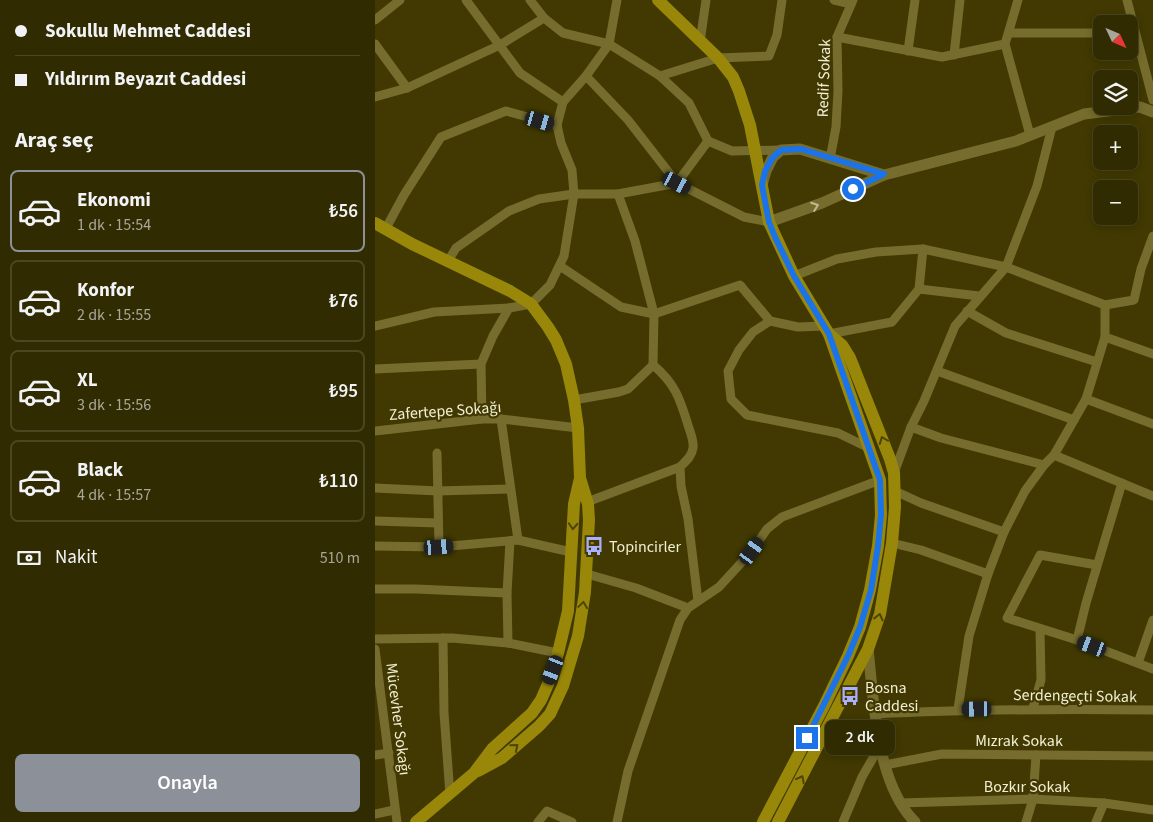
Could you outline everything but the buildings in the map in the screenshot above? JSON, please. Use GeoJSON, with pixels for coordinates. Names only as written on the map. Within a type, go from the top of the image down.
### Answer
{"type":"FeatureCollection","features":[{"type":"Feature","properties":{"kind":"main road"},"geometry":{"type":"LineString","coordinates":[[658,0],[718,58],[733,78],[745,106],[769,222],[794,276],[826,330],[880,480],[881,515],[878,546],[871,590],[860,627],[848,656],[763,822]]}},
{"type":"Feature","properties":{"kind":"main road"},"geometry":{"type":"LineString","coordinates":[[380,226],[473,272],[531,304],[556,340],[566,364],[574,400],[578,428],[580,478],[587,502],[589,520],[587,574],[578,636],[563,686],[553,710],[539,726],[502,758],[474,773]]}},
{"type":"Feature","properties":{"kind":"main road"},"geometry":{"type":"LineString","coordinates":[[778,822],[868,649],[880,614],[892,542],[895,491],[894,473],[890,459],[850,358],[842,345],[826,330]]}},
{"type":"Feature","properties":{"kind":"main road"},"geometry":{"type":"LineString","coordinates":[[416,822],[474,773],[492,750],[532,713],[541,700],[558,653],[567,611],[574,504],[580,478]]}},
{"type":"Feature","properties":{"kind":"street"},"geometry":{"type":"LineString","coordinates":[[375,20],[400,0]]}},
{"type":"Feature","properties":{"kind":"street"},"geometry":{"type":"LineString","coordinates":[[466,0],[520,73],[563,102]]}},
{"type":"Feature","properties":{"kind":"street"},"geometry":{"type":"LineString","coordinates":[[530,0],[544,18],[563,33],[609,44],[660,76],[689,103],[708,141],[732,151],[801,149],[884,174]]}},
{"type":"Feature","properties":{"kind":"street"},"geometry":{"type":"LineString","coordinates":[[375,326],[434,312],[509,308],[531,304],[550,285],[564,256],[574,194],[572,170],[561,143],[557,126],[563,102],[586,76],[609,44],[617,0]]}},
{"type":"Feature","properties":{"kind":"street"},"geometry":{"type":"LineString","coordinates":[[700,42],[706,0]]}},
{"type":"Feature","properties":{"kind":"street"},"geometry":{"type":"LineString","coordinates":[[660,76],[718,58],[769,56],[777,35],[781,0]]}},
{"type":"Feature","properties":{"kind":"street"},"geometry":{"type":"LineString","coordinates":[[834,0],[852,2]]}},
{"type":"Feature","properties":{"kind":"street"},"geometry":{"type":"LineString","coordinates":[[908,51],[915,0]]}},
{"type":"Feature","properties":{"kind":"street"},"geometry":{"type":"LineString","coordinates":[[954,55],[960,0]]}},
{"type":"Feature","properties":{"kind":"street"},"geometry":{"type":"LineString","coordinates":[[1018,0],[1005,44],[1030,135]]}},
{"type":"Feature","properties":{"kind":"street"},"geometry":{"type":"LineString","coordinates":[[1127,0],[1129,15]]}},
{"type":"Feature","properties":{"kind":"street","name":"Redif Sokak"},"geometry":{"type":"LineString","coordinates":[[830,159],[836,127],[838,91],[837,37],[852,2]]}},
{"type":"Feature","properties":{"kind":"street"},"geometry":{"type":"LineString","coordinates":[[375,97],[407,88],[500,46],[544,18]]}},
{"type":"Feature","properties":{"kind":"street"},"geometry":{"type":"LineString","coordinates":[[1009,33],[1093,33]]}},
{"type":"Feature","properties":{"kind":"street"},"geometry":{"type":"LineString","coordinates":[[837,37],[943,57],[1005,44]]}},
{"type":"Feature","properties":{"kind":"street"},"geometry":{"type":"LineString","coordinates":[[375,44],[407,88]]}},
{"type":"Feature","properties":{"kind":"street"},"geometry":{"type":"LineString","coordinates":[[586,76],[628,120],[677,183],[744,217],[769,222],[822,203],[884,174],[1016,141],[1084,114],[1140,107],[1153,101],[1138,53]]}},
{"type":"Feature","properties":{"kind":"street"},"geometry":{"type":"LineString","coordinates":[[1140,107],[1153,112]]}},
{"type":"Feature","properties":{"kind":"street"},"geometry":{"type":"LineString","coordinates":[[380,226],[404,195],[441,137],[506,111],[557,126]]}},
{"type":"Feature","properties":{"kind":"street"},"geometry":{"type":"LineString","coordinates":[[894,473],[911,428],[955,326],[1006,267],[1037,186],[1052,127]]}},
{"type":"Feature","properties":{"kind":"street"},"geometry":{"type":"LineString","coordinates":[[448,261],[456,248],[509,211],[539,200],[574,194],[618,194],[677,183],[708,141]]}},
{"type":"Feature","properties":{"kind":"street"},"geometry":{"type":"LineString","coordinates":[[762,185],[765,171],[773,157],[781,150]]}},
{"type":"Feature","properties":{"kind":"street"},"geometry":{"type":"LineString","coordinates":[[574,400],[628,389],[653,365],[654,314],[635,241],[618,194]]}},
{"type":"Feature","properties":{"kind":"street"},"geometry":{"type":"LineString","coordinates":[[794,276],[837,259],[876,252],[923,249],[1006,267],[1105,306],[1134,300],[1141,269],[1153,236]]}},
{"type":"Feature","properties":{"kind":"street"},"geometry":{"type":"LineString","coordinates":[[560,266],[621,307],[654,314],[740,285],[770,321],[826,330],[892,322],[919,288],[923,249]]}},
{"type":"Feature","properties":{"kind":"street"},"geometry":{"type":"LineString","coordinates":[[919,288],[979,296]]}},
{"type":"Feature","properties":{"kind":"street"},"geometry":{"type":"LineString","coordinates":[[958,710],[969,636],[988,574],[1004,532],[1025,491],[1044,465],[1054,455],[1086,399],[1105,337],[1105,306]]}},
{"type":"Feature","properties":{"kind":"street"},"geometry":{"type":"LineString","coordinates":[[482,418],[481,364],[493,336],[509,308]]}},
{"type":"Feature","properties":{"kind":"street"},"geometry":{"type":"LineString","coordinates":[[967,312],[1006,333],[1097,362]]}},
{"type":"Feature","properties":{"kind":"street"},"geometry":{"type":"LineString","coordinates":[[770,321],[753,332],[739,350],[728,371],[731,399],[747,415],[838,434],[869,448]]}},
{"type":"Feature","properties":{"kind":"street"},"geometry":{"type":"LineString","coordinates":[[1105,337],[1153,354]]}},
{"type":"Feature","properties":{"kind":"street"},"geometry":{"type":"LineString","coordinates":[[375,369],[481,364]]}},
{"type":"Feature","properties":{"kind":"street"},"geometry":{"type":"LineString","coordinates":[[587,502],[680,467],[690,457],[693,447],[692,438],[679,396],[669,380],[653,365]]}},
{"type":"Feature","properties":{"kind":"street"},"geometry":{"type":"LineString","coordinates":[[937,371],[1074,420]]}},
{"type":"Feature","properties":{"kind":"street"},"geometry":{"type":"LineString","coordinates":[[1086,399],[1153,424]]}},
{"type":"Feature","properties":{"kind":"street","name":"Zafertepe Sokağı"},"geometry":{"type":"LineString","coordinates":[[375,430],[482,418],[501,418],[578,428]]}},
{"type":"Feature","properties":{"kind":"street"},"geometry":{"type":"LineString","coordinates":[[501,418],[511,489],[514,541],[507,593],[508,643]]}},
{"type":"Feature","properties":{"kind":"street"},"geometry":{"type":"LineString","coordinates":[[911,428],[941,438],[1044,465]]}},
{"type":"Feature","properties":{"kind":"street"},"geometry":{"type":"LineString","coordinates":[[437,453],[439,547]]}},
{"type":"Feature","properties":{"kind":"street"},"geometry":{"type":"LineString","coordinates":[[1054,455],[1153,496]]}},
{"type":"Feature","properties":{"kind":"street"},"geometry":{"type":"LineString","coordinates":[[680,467],[697,601]]}},
{"type":"Feature","properties":{"kind":"street"},"geometry":{"type":"LineString","coordinates":[[617,822],[628,771],[645,719],[680,620],[688,608],[719,587],[752,551],[767,529],[783,517],[880,480]]}},
{"type":"Feature","properties":{"kind":"street"},"geometry":{"type":"LineString","coordinates":[[1077,640],[1122,482]]}},
{"type":"Feature","properties":{"kind":"street"},"geometry":{"type":"LineString","coordinates":[[375,488],[437,490],[511,489]]}},
{"type":"Feature","properties":{"kind":"street"},"geometry":{"type":"LineString","coordinates":[[895,491],[921,503],[1004,532]]}},
{"type":"Feature","properties":{"kind":"street"},"geometry":{"type":"LineString","coordinates":[[375,521],[437,523]]}},
{"type":"Feature","properties":{"kind":"street"},"geometry":{"type":"LineString","coordinates":[[375,546],[439,547],[514,541],[571,552]]}},
{"type":"Feature","properties":{"kind":"street"},"geometry":{"type":"LineString","coordinates":[[892,542],[921,550],[988,574]]}},
{"type":"Feature","properties":{"kind":"street"},"geometry":{"type":"LineString","coordinates":[[1097,565],[1040,555],[1007,618],[1077,640],[1153,669]]}},
{"type":"Feature","properties":{"kind":"street"},"geometry":{"type":"LineString","coordinates":[[587,574],[636,588],[688,608]]}},
{"type":"Feature","properties":{"kind":"street"},"geometry":{"type":"LineString","coordinates":[[375,589],[507,593]]}},
{"type":"Feature","properties":{"kind":"street"},"geometry":{"type":"LineString","coordinates":[[1138,663],[1153,620]]}},
{"type":"Feature","properties":{"kind":"street"},"geometry":{"type":"LineString","coordinates":[[1033,708],[1041,680],[1040,628]]}},
{"type":"Feature","properties":{"kind":"street"},"geometry":{"type":"LineString","coordinates":[[375,639],[443,638],[508,643],[558,653]]}},
{"type":"Feature","properties":{"kind":"street"},"geometry":{"type":"LineString","coordinates":[[443,638],[444,713],[450,794]]}},
{"type":"Feature","properties":{"kind":"street","name":"Mücevher Sokağı"},"geometry":{"type":"LineString","coordinates":[[375,649],[378,692],[389,753],[394,810],[397,822]]}},
{"type":"Feature","properties":{"kind":"street"},"geometry":{"type":"LineString","coordinates":[[868,649],[876,714],[885,765],[900,803],[915,822]]}},
{"type":"Feature","properties":{"kind":"street","name":"Serdengeçti Sokak"},"geometry":{"type":"LineString","coordinates":[[876,714],[1033,708],[1153,710]]}},
{"type":"Feature","properties":{"kind":"street"},"geometry":{"type":"LineString","coordinates":[[843,822],[863,777],[881,744]]}},
{"type":"Feature","properties":{"kind":"street"},"geometry":{"type":"LineString","coordinates":[[375,755],[389,753]]}},
{"type":"Feature","properties":{"kind":"street","name":"Mızrak Sokak"},"geometry":{"type":"LineString","coordinates":[[885,765],[942,754],[1153,756]]}},
{"type":"Feature","properties":{"kind":"street"},"geometry":{"type":"LineString","coordinates":[[1026,822],[1033,799],[1036,755]]}},
{"type":"Feature","properties":{"kind":"street","name":"Bozkır Sokak"},"geometry":{"type":"LineString","coordinates":[[900,803],[1033,799],[1104,803],[1153,810]]}},
{"type":"Feature","properties":{"kind":"street"},"geometry":{"type":"LineString","coordinates":[[1096,822],[1104,803]]}},
{"type":"Feature","properties":{"kind":"street"},"geometry":{"type":"LineString","coordinates":[[375,814],[394,810]]}},
{"type":"Feature","properties":{"kind":"street"},"geometry":{"type":"LineString","coordinates":[[538,822],[547,811],[572,822]]}},
{"type":"Feature","properties":{"kind":"place","name":"Topincirler"},"geometry":{"type":"Point","coordinates":[594,546]}},
{"type":"Feature","properties":{"kind":"place","name":"Bosna Caddesi"},"geometry":{"type":"Point","coordinates":[850,696]}},
{"type":"Feature","properties":{"kind":"route"},"geometry":{"type":"LineString","coordinates":[[807,738],[848,656],[860,627],[871,590],[881,515],[880,480],[829,334],[794,276],[769,222],[762,185],[765,171],[773,157],[781,150],[801,149],[884,174],[853,189]]}}]}
